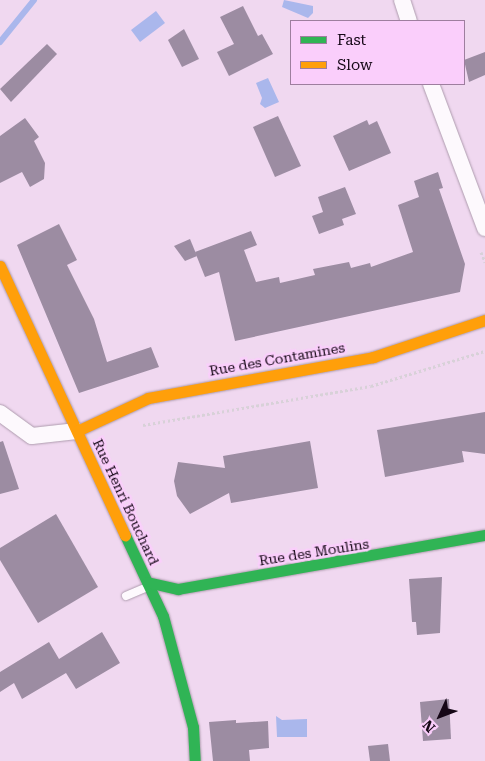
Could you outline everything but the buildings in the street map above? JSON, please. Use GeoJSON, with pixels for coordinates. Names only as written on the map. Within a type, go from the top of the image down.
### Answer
{"type":"FeatureCollection","features":[{"type":"Feature","properties":{"kind":"street"},"geometry":{"type":"LineString","coordinates":[[402,0],[409,20]]}},
{"type":"Feature","properties":{"kind":"street"},"geometry":{"type":"LineString","coordinates":[[431,85],[485,228]]}},
{"type":"Feature","properties":{"kind":"street","name":"Rue Henri Bouchard"},"geometry":{"type":"LineString","coordinates":[[0,266],[162,616],[193,727],[195,761]]}},
{"type":"Feature","properties":{"kind":"street","name":"Rue des Contamines"},"geometry":{"type":"LineString","coordinates":[[77,431],[148,398],[373,357],[485,320]]}},
{"type":"Feature","properties":{"kind":"street"},"geometry":{"type":"LineString","coordinates":[[0,412],[32,436],[77,431]]}},
{"type":"Feature","properties":{"kind":"street","name":"Rue des Moulins"},"geometry":{"type":"LineString","coordinates":[[148,584],[178,589],[381,556],[485,534]]}},
{"type":"Feature","properties":{"kind":"lane"},"geometry":{"type":"LineString","coordinates":[[126,596],[148,584]]}},
{"type":"Feature","properties":{"kind":"path"},"geometry":{"type":"LineString","coordinates":[[481,252],[485,262]]}},
{"type":"Feature","properties":{"kind":"path"},"geometry":{"type":"LineString","coordinates":[[137,425],[379,385],[485,351]]}},
{"type":"Feature","properties":{"kind":"water"},"geometry":{"type":"Polygon","coordinates":[[[284,0],[313,6],[313,13],[308,18],[282,7],[284,0]]]}},
{"type":"Feature","properties":{"kind":"water"},"geometry":{"type":"Polygon","coordinates":[[[156,11],[165,23],[140,42],[131,30],[156,11]]]}},
{"type":"Feature","properties":{"kind":"water"},"geometry":{"type":"Polygon","coordinates":[[[268,78],[279,102],[265,108],[260,104],[262,98],[256,83],[268,78]]]}},
{"type":"Feature","properties":{"kind":"water"},"geometry":{"type":"Polygon","coordinates":[[[276,716],[282,720],[307,719],[307,737],[277,737],[276,716]]]}},
{"type":"Feature","properties":{"kind":"waterway"},"geometry":{"type":"LineString","coordinates":[[0,42],[34,0]]}},
{"type":"Feature","properties":{"kind":"traffic: fast"},"geometry":{"type":"LineString","coordinates":[[125,535],[163,616],[193,727],[195,761]]}},
{"type":"Feature","properties":{"kind":"traffic: fast"},"geometry":{"type":"LineString","coordinates":[[147,582],[178,589],[485,535]]}},
{"type":"Feature","properties":{"kind":"traffic: slow"},"geometry":{"type":"LineString","coordinates":[[0,266],[125,535]]}},
{"type":"Feature","properties":{"kind":"traffic: slow"},"geometry":{"type":"LineString","coordinates":[[77,431],[148,398],[373,357],[485,320]]}}]}
